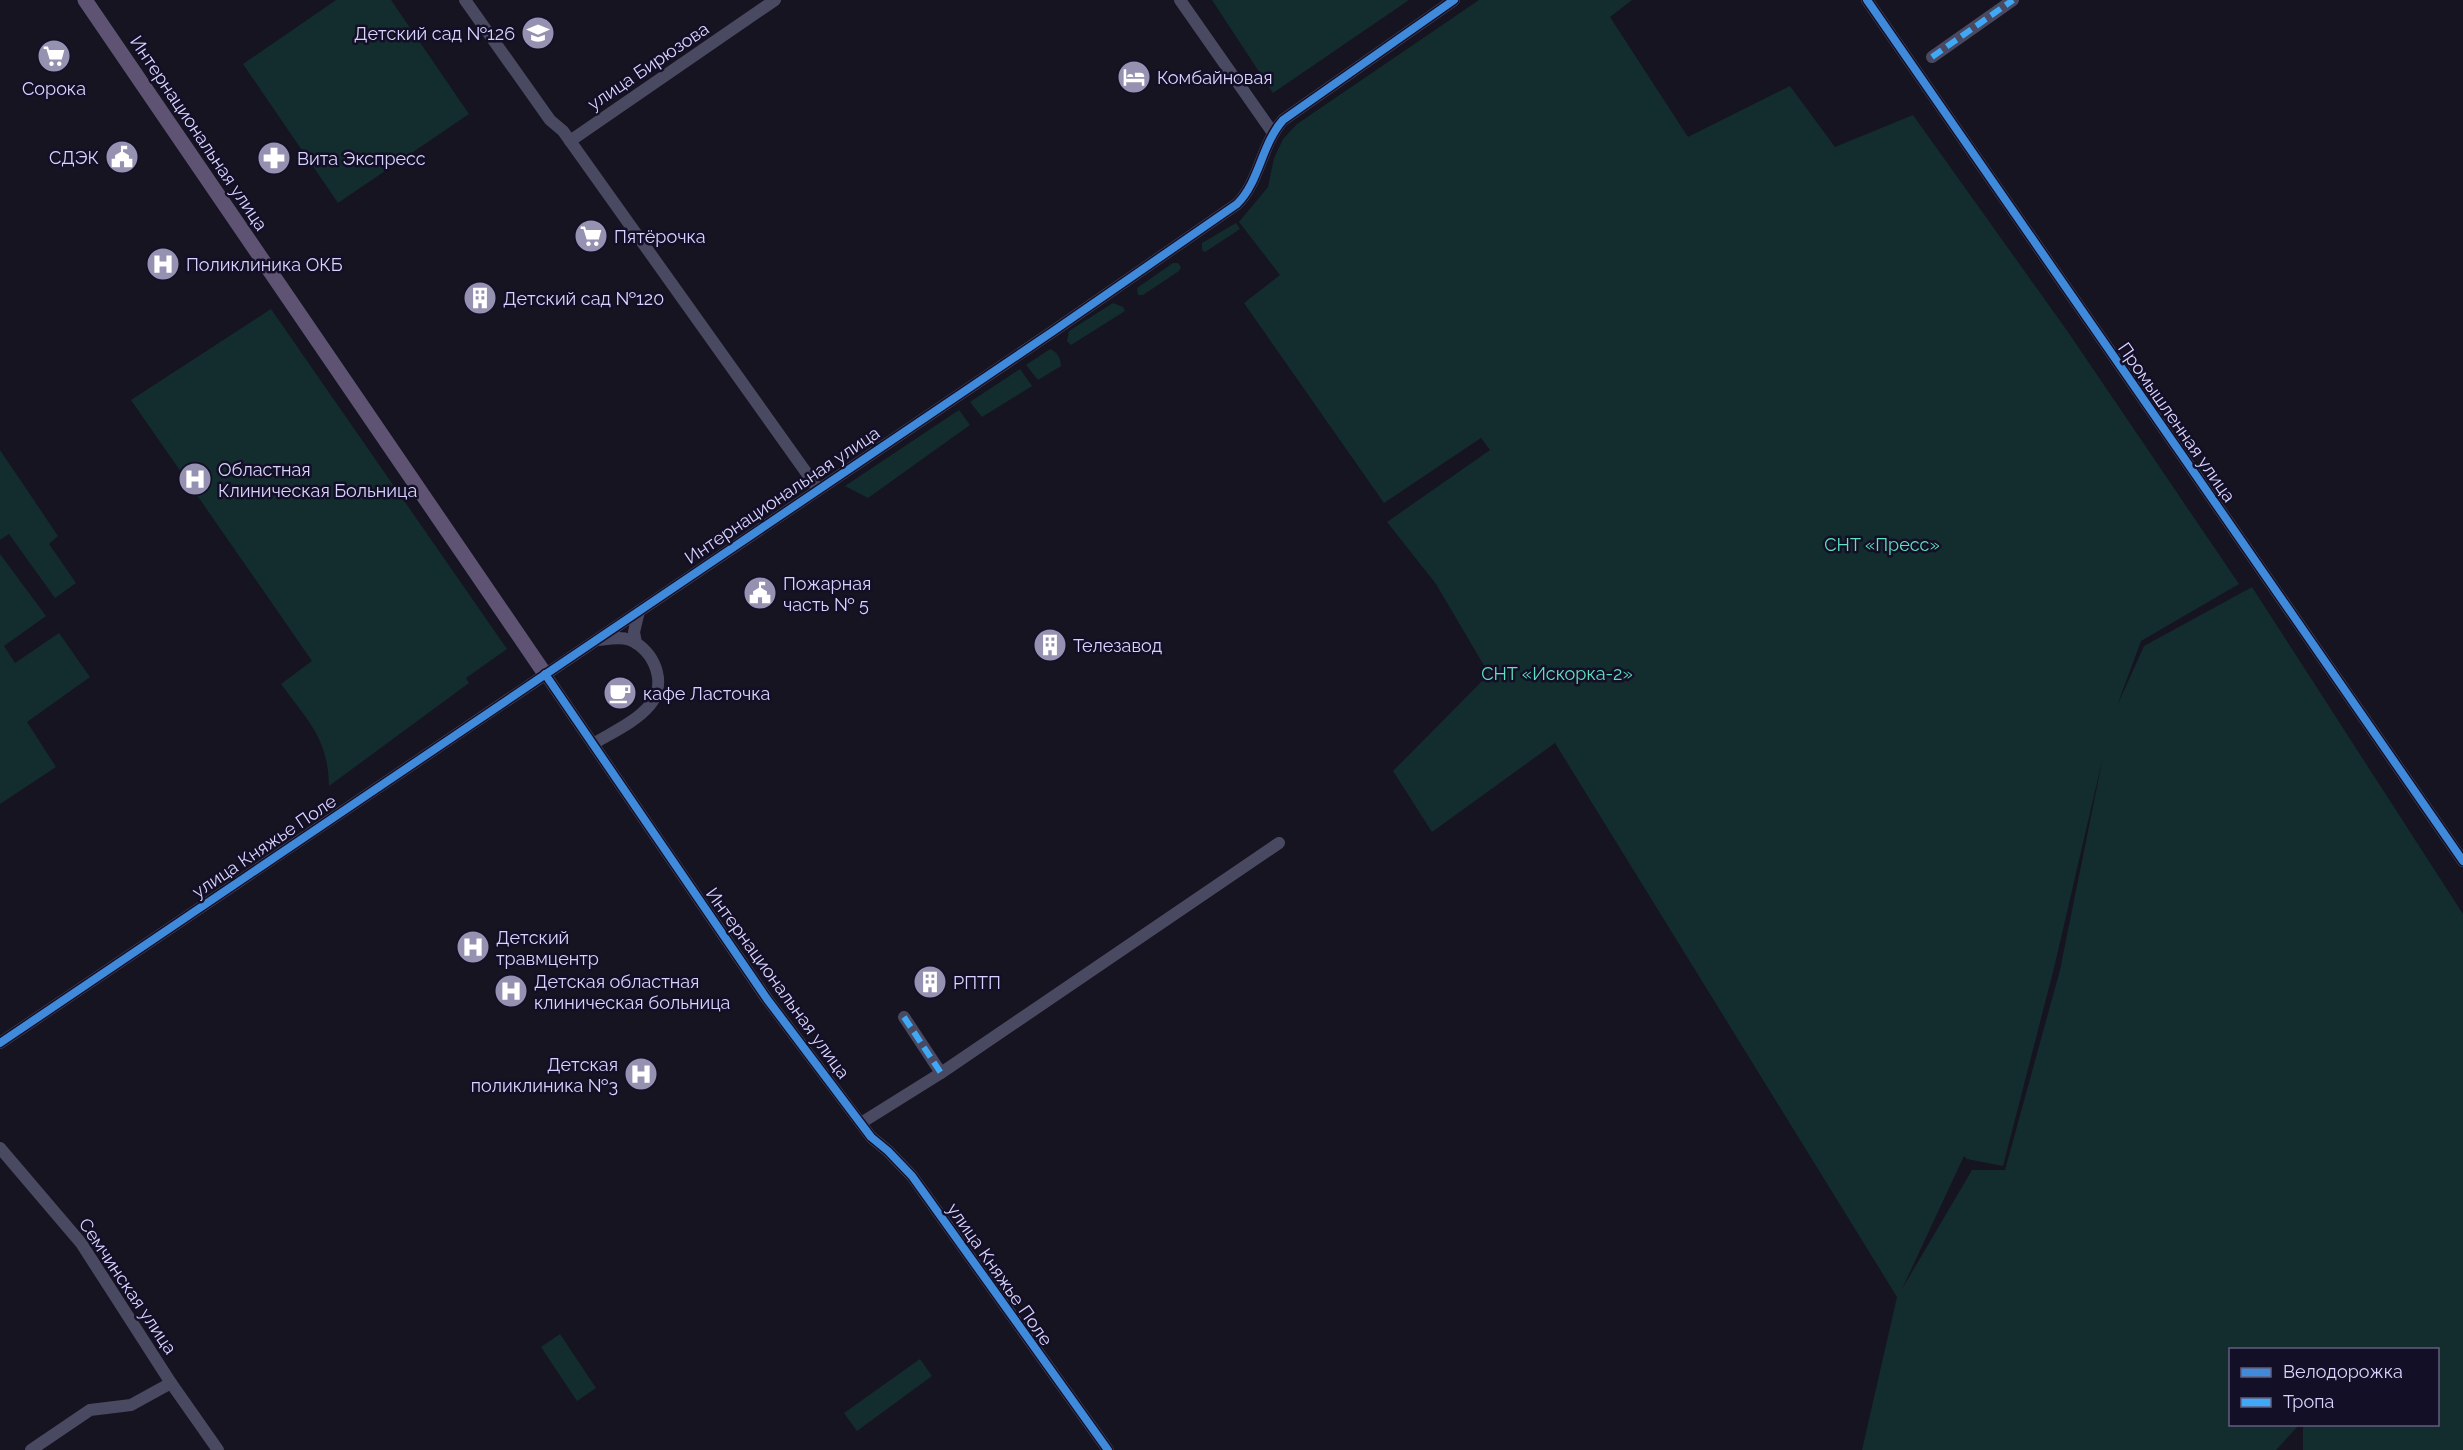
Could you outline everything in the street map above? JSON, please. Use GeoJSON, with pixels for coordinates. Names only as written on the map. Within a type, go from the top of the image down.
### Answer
{"type":"FeatureCollection","features":[{"type":"Feature","properties":{"kind":"main road","name":"Интернациональная улица"},"geometry":{"type":"LineString","coordinates":[[85,0],[545,674]]}},
{"type":"Feature","properties":{"kind":"street"},"geometry":{"type":"LineString","coordinates":[[465,0],[550,120],[570,141],[818,489]]}},
{"type":"Feature","properties":{"kind":"street","name":"улица Бирюзова"},"geometry":{"type":"LineString","coordinates":[[570,141],[776,0]]}},
{"type":"Feature","properties":{"kind":"street"},"geometry":{"type":"LineString","coordinates":[[1180,0],[1273,133]]}},
{"type":"Feature","properties":{"kind":"street","name":"Интернациональная улица"},"geometry":{"type":"LineString","coordinates":[[861,1123],[767,999],[545,674],[1072,319],[1237,204],[1251,186],[1273,133],[1289,114],[1454,0]]}},
{"type":"Feature","properties":{"kind":"street","name":"Промышленная улица"},"geometry":{"type":"LineString","coordinates":[[1867,0],[2463,861]]}},
{"type":"Feature","properties":{"kind":"street"},"geometry":{"type":"LineString","coordinates":[[1932,57],[2013,0]]}},
{"type":"Feature","properties":{"kind":"street"},"geometry":{"type":"LineString","coordinates":[[636,643],[634,632],[639,611]]}},
{"type":"Feature","properties":{"kind":"street"},"geometry":{"type":"LineString","coordinates":[[592,744],[634,719],[650,705],[655,697],[658,679],[652,657],[636,643],[628,639],[617,638],[596,640]]}},
{"type":"Feature","properties":{"kind":"street","name":"улица Княжье Поле"},"geometry":{"type":"LineString","coordinates":[[0,1043],[545,674]]}},
{"type":"Feature","properties":{"kind":"street"},"geometry":{"type":"LineString","coordinates":[[861,1123],[942,1073],[1279,843]]}},
{"type":"Feature","properties":{"kind":"street"},"geometry":{"type":"LineString","coordinates":[[904,1017],[942,1073]]}},
{"type":"Feature","properties":{"kind":"street","name":"улица Княжье Поле"},"geometry":{"type":"LineString","coordinates":[[861,1123],[871,1137],[912,1176],[1108,1450]]}},
{"type":"Feature","properties":{"kind":"street","name":"Семчинская улица"},"geometry":{"type":"LineString","coordinates":[[0,1148],[81,1243],[171,1383],[218,1450]]}},
{"type":"Feature","properties":{"kind":"street"},"geometry":{"type":"LineString","coordinates":[[30,1450],[90,1410],[131,1405],[171,1383]]}},
{"type":"Feature","properties":{"kind":"green space"},"geometry":{"type":"Polygon","coordinates":[[[336,0],[391,0],[469,114],[338,203],[243,64],[336,0]]]}},
{"type":"Feature","properties":{"kind":"green space"},"geometry":{"type":"Polygon","coordinates":[[[1212,0],[1409,0],[1273,93],[1212,0]]]}},
{"type":"Feature","properties":{"kind":"green space"},"geometry":{"type":"Polygon","coordinates":[[[1479,0],[1632,0],[1610,17],[1688,137],[1790,86],[1835,147],[1913,115],[2068,332],[2239,584],[2141,641],[2117,706],[2144,646],[2252,587],[2463,914],[2463,1450],[2303,1450],[2303,1426],[2439,1426],[2439,1348],[2229,1348],[2229,1426],[2298,1426],[2276,1450],[1862,1450],[1897,1297],[1555,743],[1432,832],[1393,771],[1489,674],[1436,584],[1387,522],[1490,450],[1481,438],[1384,503],[1244,303],[1280,275],[1239,222],[1268,187],[1274,158],[1283,139],[1297,124],[1479,0]],[[2103,757],[2054,968],[2003,1166],[1967,1159],[1964,1156],[1902,1289],[1972,1170],[2005,1170],[2060,970],[2103,757]]]}},
{"type":"Feature","properties":{"kind":"green space"},"geometry":{"type":"Polygon","coordinates":[[[1236,223],[1240,229],[1205,252],[1202,250],[1202,243],[1236,223]]]}},
{"type":"Feature","properties":{"kind":"green space"},"geometry":{"type":"Polygon","coordinates":[[[1173,263],[1178,263],[1181,267],[1179,271],[1143,295],[1138,295],[1137,288],[1173,263]]]}},
{"type":"Feature","properties":{"kind":"green space"},"geometry":{"type":"Polygon","coordinates":[[[1113,303],[1123,307],[1125,311],[1071,345],[1067,341],[1069,331],[1113,303]]]}},
{"type":"Feature","properties":{"kind":"green space"},"geometry":{"type":"Polygon","coordinates":[[[271,309],[507,649],[466,678],[469,683],[329,786],[325,755],[315,731],[281,684],[312,661],[131,400],[271,309]]]}},
{"type":"Feature","properties":{"kind":"green space"},"geometry":{"type":"Polygon","coordinates":[[[1050,349],[1058,356],[1061,366],[1038,380],[1026,365],[1050,349]]]}},
{"type":"Feature","properties":{"kind":"green space"},"geometry":{"type":"Polygon","coordinates":[[[1020,369],[1032,386],[982,417],[970,402],[1020,369]]]}},
{"type":"Feature","properties":{"kind":"green space"},"geometry":{"type":"Polygon","coordinates":[[[959,410],[970,425],[868,498],[845,486],[959,410]]]}},
{"type":"Feature","properties":{"kind":"green space"},"geometry":{"type":"Polygon","coordinates":[[[0,450],[58,536],[49,544],[76,583],[55,598],[9,534],[0,540],[0,450]]]}},
{"type":"Feature","properties":{"kind":"green space"},"geometry":{"type":"Polygon","coordinates":[[[0,554],[46,616],[4,646],[15,663],[59,633],[90,677],[27,722],[56,767],[0,804],[0,554]]]}},
{"type":"Feature","properties":{"kind":"green space"},"geometry":{"type":"Polygon","coordinates":[[[560,1334],[596,1388],[577,1401],[541,1347],[560,1334]]]}},
{"type":"Feature","properties":{"kind":"green space"},"geometry":{"type":"Polygon","coordinates":[[[920,1359],[932,1376],[857,1431],[844,1413],[920,1359]]]}},
{"type":"Feature","properties":{"kind":"marked path"},"geometry":{"type":"LineString","coordinates":[[1932,57],[2013,0]]}},
{"type":"Feature","properties":{"kind":"marked path"},"geometry":{"type":"LineString","coordinates":[[904,1017],[941,1073]]}},
{"type":"Feature","properties":{"kind":"cycle path"},"geometry":{"type":"LineString","coordinates":[[0,1043],[1052,332],[1237,204],[1251,185],[1270,140],[1283,120],[1454,0]]}},
{"type":"Feature","properties":{"kind":"cycle path"},"geometry":{"type":"LineString","coordinates":[[1867,0],[2463,861]]}},
{"type":"Feature","properties":{"kind":"cycle path"},"geometry":{"type":"LineString","coordinates":[[545,674],[767,999],[871,1137],[912,1176],[1108,1450]]}},
{"type":"Feature","properties":{"kind":"place","name":"Детский сад №126"},"geometry":{"type":"Point","coordinates":[538,33]}},
{"type":"Feature","properties":{"kind":"place","name":"Сорока"},"geometry":{"type":"Point","coordinates":[54,56]}},
{"type":"Feature","properties":{"kind":"place","name":"Комбайновая"},"geometry":{"type":"Point","coordinates":[1134,77]}},
{"type":"Feature","properties":{"kind":"place","name":"СДЭК"},"geometry":{"type":"Point","coordinates":[122,157]}},
{"type":"Feature","properties":{"kind":"place","name":"Вита Экспресс"},"geometry":{"type":"Point","coordinates":[274,158]}},
{"type":"Feature","properties":{"kind":"place","name":"Пятёрочка"},"geometry":{"type":"Point","coordinates":[591,236]}},
{"type":"Feature","properties":{"kind":"place","name":"Поликлиника ОКБ"},"geometry":{"type":"Point","coordinates":[163,264]}},
{"type":"Feature","properties":{"kind":"place","name":"Детский сад №120"},"geometry":{"type":"Point","coordinates":[480,298]}},
{"type":"Feature","properties":{"kind":"place","name":"Областная Клиническая Больница"},"geometry":{"type":"Point","coordinates":[195,479]}},
{"type":"Feature","properties":{"kind":"place","name":"Пожарная часть № 5"},"geometry":{"type":"Point","coordinates":[760,593]}},
{"type":"Feature","properties":{"kind":"place","name":"Телезавод"},"geometry":{"type":"Point","coordinates":[1050,645]}},
{"type":"Feature","properties":{"kind":"place","name":"кафе Ласточка"},"geometry":{"type":"Point","coordinates":[620,693]}},
{"type":"Feature","properties":{"kind":"place","name":"Детский травмцентр"},"geometry":{"type":"Point","coordinates":[473,947]}},
{"type":"Feature","properties":{"kind":"place","name":"РПТП"},"geometry":{"type":"Point","coordinates":[930,982]}},
{"type":"Feature","properties":{"kind":"place","name":"Детская областная клиническая больница"},"geometry":{"type":"Point","coordinates":[511,991]}},
{"type":"Feature","properties":{"kind":"place","name":"Детская поликлиника №3"},"geometry":{"type":"Point","coordinates":[641,1074]}},
{"type":"Feature","properties":{"kind":"park label","name":"СНТ «Пресс»"},"geometry":{"type":"Point","coordinates":[1882,544]}},
{"type":"Feature","properties":{"kind":"park label","name":"СНТ «Искорка-2»"},"geometry":{"type":"Point","coordinates":[1557,673]}}]}
